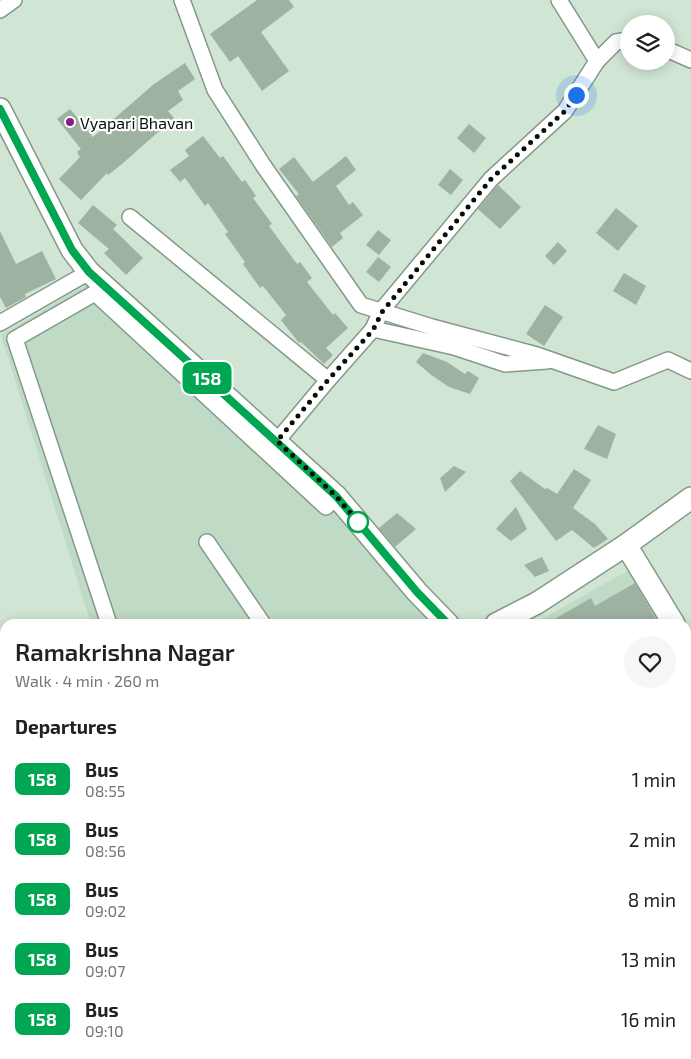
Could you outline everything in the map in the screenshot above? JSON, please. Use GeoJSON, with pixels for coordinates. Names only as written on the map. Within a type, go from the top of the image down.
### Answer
{"type":"FeatureCollection","features":[{"type":"Feature","properties":{"kind":"main road"},"geometry":{"type":"LineString","coordinates":[[0,109],[72,250],[89,272],[336,496],[417,592],[443,619]]}},
{"type":"Feature","properties":{"kind":"main road"},"geometry":{"type":"LineString","coordinates":[[506,619],[537,603],[626,545],[691,498]]}},
{"type":"Feature","properties":{"kind":"main road"},"geometry":{"type":"LineString","coordinates":[[626,545],[671,619]]}},
{"type":"Feature","properties":{"kind":"street"},"geometry":{"type":"LineString","coordinates":[[0,10],[14,0]]}},
{"type":"Feature","properties":{"kind":"street"},"geometry":{"type":"LineString","coordinates":[[182,0],[215,90],[262,165],[360,305],[556,361],[614,382],[668,360],[691,371]]}},
{"type":"Feature","properties":{"kind":"street"},"geometry":{"type":"LineString","coordinates":[[559,0],[597,61]]}},
{"type":"Feature","properties":{"kind":"street"},"geometry":{"type":"LineString","coordinates":[[277,441],[373,330],[382,312],[491,179],[565,111],[597,61],[616,42],[620,41]]}},
{"type":"Feature","properties":{"kind":"street"},"geometry":{"type":"LineString","coordinates":[[675,53],[691,60]]}},
{"type":"Feature","properties":{"kind":"street"},"geometry":{"type":"LineString","coordinates":[[130,217],[328,380]]}},
{"type":"Feature","properties":{"kind":"street"},"geometry":{"type":"LineString","coordinates":[[0,324],[89,272]]}},
{"type":"Feature","properties":{"kind":"street"},"geometry":{"type":"LineString","coordinates":[[107,619],[15,338],[94,293],[326,506],[336,496]]}},
{"type":"Feature","properties":{"kind":"street"},"geometry":{"type":"LineString","coordinates":[[373,330],[454,347],[506,364],[556,361]]}},
{"type":"Feature","properties":{"kind":"street"},"geometry":{"type":"LineString","coordinates":[[207,542],[260,619]]}},
{"type":"Feature","properties":{"kind":"shaded area"},"geometry":{"type":"Polygon","coordinates":[[[89,283],[329,497],[437,619],[89,619],[1,335],[89,283]]]}},
{"type":"Feature","properties":{"kind":"shaded area"},"geometry":{"type":"Polygon","coordinates":[[[633,568],[662,619],[542,619],[633,568]]]}},
{"type":"Feature","properties":{"kind":"building"},"geometry":{"type":"Polygon","coordinates":[[[257,0],[289,0],[294,7],[261,32],[289,71],[262,91],[238,56],[230,62],[210,34],[257,0]]]}},
{"type":"Feature","properties":{"kind":"building"},"geometry":{"type":"Polygon","coordinates":[[[185,63],[195,79],[178,91],[183,100],[168,111],[174,118],[122,164],[108,175],[107,173],[81,200],[59,179],[80,157],[77,152],[81,149],[57,119],[70,109],[93,137],[154,84],[185,63]]]}},
{"type":"Feature","properties":{"kind":"building"},"geometry":{"type":"Polygon","coordinates":[[[469,124],[486,138],[474,153],[457,138],[469,124]]]}},
{"type":"Feature","properties":{"kind":"building"},"geometry":{"type":"Polygon","coordinates":[[[203,136],[220,158],[223,156],[242,182],[245,180],[256,196],[253,198],[272,224],[269,226],[297,264],[300,262],[312,278],[307,282],[333,315],[335,313],[348,328],[326,348],[333,355],[324,364],[301,342],[299,343],[281,320],[286,315],[263,286],[260,288],[243,264],[245,262],[225,234],[228,232],[208,203],[205,206],[185,178],[180,182],[170,170],[189,156],[185,150],[203,136]]]}},
{"type":"Feature","properties":{"kind":"building"},"geometry":{"type":"Polygon","coordinates":[[[346,156],[356,170],[336,186],[349,205],[353,202],[363,215],[340,233],[343,238],[332,247],[296,196],[299,194],[279,169],[294,157],[313,182],[346,156]]]}},
{"type":"Feature","properties":{"kind":"building"},"geometry":{"type":"Polygon","coordinates":[[[450,169],[463,180],[451,195],[438,185],[450,169]]]}},
{"type":"Feature","properties":{"kind":"building"},"geometry":{"type":"Polygon","coordinates":[[[498,185],[521,207],[500,229],[478,209],[498,185]]]}},
{"type":"Feature","properties":{"kind":"building"},"geometry":{"type":"Polygon","coordinates":[[[93,205],[117,225],[113,229],[143,258],[126,275],[104,253],[109,249],[78,223],[93,205]]]}},
{"type":"Feature","properties":{"kind":"building"},"geometry":{"type":"Polygon","coordinates":[[[616,208],[638,226],[618,251],[596,233],[616,208]]]}},
{"type":"Feature","properties":{"kind":"building"},"geometry":{"type":"Polygon","coordinates":[[[378,230],[391,240],[379,255],[366,245],[378,230]]]}},
{"type":"Feature","properties":{"kind":"building"},"geometry":{"type":"Polygon","coordinates":[[[0,231],[16,264],[42,251],[56,279],[25,294],[26,297],[6,308],[0,297],[0,231]]]}},
{"type":"Feature","properties":{"kind":"building"},"geometry":{"type":"Polygon","coordinates":[[[558,242],[567,251],[554,265],[545,256],[558,242]]]}},
{"type":"Feature","properties":{"kind":"building"},"geometry":{"type":"Polygon","coordinates":[[[378,257],[391,267],[379,282],[366,272],[378,257]]]}},
{"type":"Feature","properties":{"kind":"building"},"geometry":{"type":"Polygon","coordinates":[[[624,273],[646,286],[636,305],[613,291],[624,273]]]}},
{"type":"Feature","properties":{"kind":"building"},"geometry":{"type":"Polygon","coordinates":[[[545,305],[563,317],[544,346],[526,334],[545,305]]]}},
{"type":"Feature","properties":{"kind":"building"},"geometry":{"type":"Polygon","coordinates":[[[423,353],[447,362],[465,374],[468,371],[479,378],[470,394],[449,387],[416,362],[423,353]]]}},
{"type":"Feature","properties":{"kind":"building"},"geometry":{"type":"Polygon","coordinates":[[[598,425],[616,434],[607,459],[584,449],[598,425]]]}},
{"type":"Feature","properties":{"kind":"building"},"geometry":{"type":"Polygon","coordinates":[[[454,466],[466,472],[445,492],[440,478],[454,466]]]}},
{"type":"Feature","properties":{"kind":"building"},"geometry":{"type":"Polygon","coordinates":[[[574,469],[591,480],[573,508],[595,524],[608,539],[594,548],[572,530],[556,541],[510,481],[520,471],[545,489],[547,488],[557,494],[574,469]]]}},
{"type":"Feature","properties":{"kind":"building"},"geometry":{"type":"Polygon","coordinates":[[[516,507],[527,529],[511,541],[496,529],[516,507]]]}},
{"type":"Feature","properties":{"kind":"building"},"geometry":{"type":"Polygon","coordinates":[[[397,513],[416,529],[395,547],[379,528],[397,513]]]}},
{"type":"Feature","properties":{"kind":"building"},"geometry":{"type":"Polygon","coordinates":[[[542,557],[549,571],[535,577],[524,565],[542,557]]]}},
{"type":"Feature","properties":{"kind":"building"},"geometry":{"type":"Polygon","coordinates":[[[635,583],[656,619],[555,619],[591,598],[595,606],[635,583]]]}},
{"type":"Feature","properties":{"kind":"bus line","name":"158"},"geometry":{"type":"LineString","coordinates":[[0,109],[72,250],[89,272],[336,496],[417,592],[443,619]]}},
{"type":"Feature","properties":{"kind":"place","name":"Vyapari Bhavan"},"geometry":{"type":"Point","coordinates":[70,122]}},
{"type":"Feature","properties":{"kind":"route"},"geometry":{"type":"LineString","coordinates":[[358,522],[360,524],[336,496],[277,441],[373,330],[382,312],[491,179],[565,111],[576,95]]}}]}
